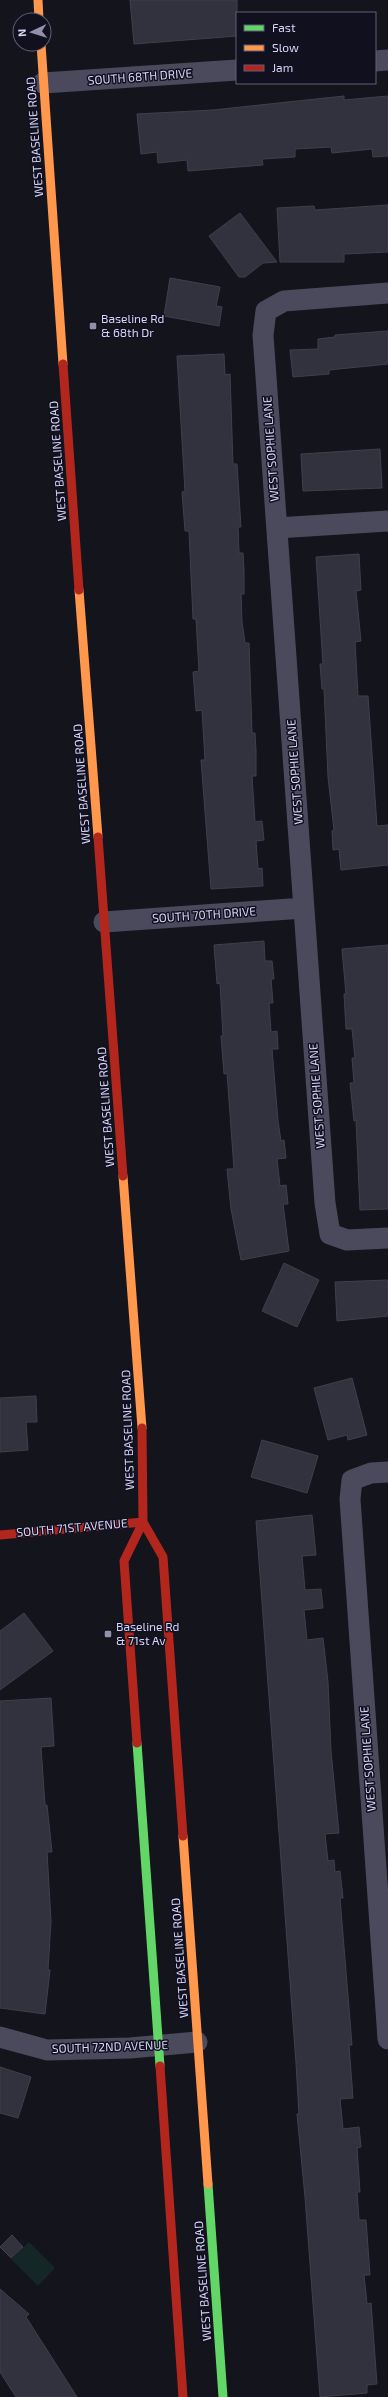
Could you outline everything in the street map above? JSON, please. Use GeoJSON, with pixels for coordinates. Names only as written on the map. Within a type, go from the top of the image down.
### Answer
{"type":"FeatureCollection","features":[{"type":"Feature","properties":{"kind":"main road"},"geometry":{"type":"LineString","coordinates":[[38,0],[39,12]]}},
{"type":"Feature","properties":{"kind":"main road","name":"WEST BASELINE ROAD"},"geometry":{"type":"LineString","coordinates":[[42,52],[104,922],[142,1422],[143,1522],[124,1562],[183,2397]]}},
{"type":"Feature","properties":{"kind":"main road","name":"WEST BASELINE ROAD"},"geometry":{"type":"LineString","coordinates":[[143,1522],[163,1557],[223,2397]]}},
{"type":"Feature","properties":{"kind":"main road","name":"SOUTH 71ST AVENUE"},"geometry":{"type":"LineString","coordinates":[[0,1535],[143,1522]]}},
{"type":"Feature","properties":{"kind":"street"},"geometry":{"type":"LineString","coordinates":[[376,61],[388,60]]}},
{"type":"Feature","properties":{"kind":"street","name":"SOUTH 68TH DRIVE"},"geometry":{"type":"LineString","coordinates":[[44,83],[236,70]]}},
{"type":"Feature","properties":{"kind":"street","name":"WEST SOPHIE LANE"},"geometry":{"type":"LineString","coordinates":[[388,293],[284,301],[266,311],[263,335],[325,1203],[330,1234],[347,1240],[388,1238]]}},
{"type":"Feature","properties":{"kind":"street"},"geometry":{"type":"LineString","coordinates":[[277,528],[388,521]]}},
{"type":"Feature","properties":{"kind":"street","name":"SOUTH 70TH DRIVE"},"geometry":{"type":"LineString","coordinates":[[104,922],[304,908]]}},
{"type":"Feature","properties":{"kind":"street","name":"WEST SOPHIE LANE"},"geometry":{"type":"LineString","coordinates":[[388,1472],[370,1473],[352,1480],[350,1499],[384,1912],[388,2039]]}},
{"type":"Feature","properties":{"kind":"street","name":"SOUTH 72ND AVENUE"},"geometry":{"type":"LineString","coordinates":[[0,2037],[47,2050],[197,2042]]}},
{"type":"Feature","properties":{"kind":"shaded area"},"geometry":{"type":"Polygon","coordinates":[[[29,2242],[55,2268],[38,2286],[11,2259],[29,2242]]]}},
{"type":"Feature","properties":{"kind":"building"},"geometry":{"type":"Polygon","coordinates":[[[130,0],[237,0],[236,36],[134,44],[130,0]]]}},
{"type":"Feature","properties":{"kind":"building"},"geometry":{"type":"Polygon","coordinates":[[[344,96],[344,100],[388,96],[388,156],[373,157],[372,149],[332,153],[331,147],[295,149],[295,157],[262,159],[263,165],[188,171],[187,160],[158,163],[157,152],[141,154],[137,114],[213,110],[344,96]]]}},
{"type":"Feature","properties":{"kind":"building"},"geometry":{"type":"Polygon","coordinates":[[[388,205],[388,252],[344,254],[344,262],[280,262],[277,208],[314,206],[315,210],[388,205]]]}},
{"type":"Feature","properties":{"kind":"building"},"geometry":{"type":"Polygon","coordinates":[[[240,213],[277,262],[263,263],[245,277],[239,277],[209,236],[240,213]]]}},
{"type":"Feature","properties":{"kind":"building"},"geometry":{"type":"Polygon","coordinates":[[[170,278],[220,287],[216,306],[222,307],[219,326],[164,316],[170,278]]]}},
{"type":"Feature","properties":{"kind":"building"},"geometry":{"type":"Polygon","coordinates":[[[388,331],[388,364],[329,370],[329,374],[293,377],[290,350],[318,349],[318,339],[335,337],[335,335],[388,331]]]}},
{"type":"Feature","properties":{"kind":"building"},"geometry":{"type":"Polygon","coordinates":[[[224,354],[225,375],[230,374],[233,464],[237,464],[241,527],[238,527],[239,553],[243,553],[244,571],[244,594],[241,594],[242,622],[245,643],[249,643],[252,733],[255,733],[256,751],[256,776],[252,776],[255,822],[262,821],[264,840],[256,841],[258,869],[262,868],[263,886],[211,889],[201,760],[205,760],[202,710],[196,711],[193,672],[199,671],[196,619],[193,619],[189,531],[185,531],[182,492],[185,491],[177,356],[224,354]]]}},
{"type":"Feature","properties":{"kind":"building"},"geometry":{"type":"Polygon","coordinates":[[[380,449],[382,488],[303,491],[301,454],[380,449]]]}},
{"type":"Feature","properties":{"kind":"building"},"geometry":{"type":"Polygon","coordinates":[[[359,554],[361,590],[356,591],[361,641],[355,642],[358,696],[368,696],[377,826],[388,825],[388,865],[341,870],[339,849],[333,850],[332,831],[334,830],[328,777],[324,689],[322,689],[320,664],[323,664],[316,557],[359,554]]]}},
{"type":"Feature","properties":{"kind":"building"},"geometry":{"type":"Polygon","coordinates":[[[264,941],[265,961],[272,961],[274,979],[271,979],[273,1003],[269,1003],[271,1032],[277,1031],[278,1049],[272,1049],[278,1121],[281,1141],[284,1140],[286,1158],[277,1159],[280,1186],[286,1185],[288,1204],[283,1204],[289,1251],[241,1260],[231,1209],[227,1169],[234,1169],[227,1073],[224,1074],[221,1036],[223,1036],[220,983],[217,984],[214,945],[264,941]]]}},
{"type":"Feature","properties":{"kind":"building"},"geometry":{"type":"Polygon","coordinates":[[[388,945],[388,1209],[360,1210],[356,1120],[354,1121],[350,1083],[354,1083],[352,1058],[355,1058],[352,1029],[346,1029],[344,994],[346,994],[342,949],[388,945]]]}},
{"type":"Feature","properties":{"kind":"building"},"geometry":{"type":"Polygon","coordinates":[[[284,1263],[319,1280],[297,1327],[262,1311],[284,1263]]]}},
{"type":"Feature","properties":{"kind":"building"},"geometry":{"type":"Polygon","coordinates":[[[388,1280],[388,1316],[337,1321],[335,1282],[388,1280]]]}},
{"type":"Feature","properties":{"kind":"building"},"geometry":{"type":"Polygon","coordinates":[[[352,1378],[367,1435],[348,1440],[347,1435],[328,1440],[314,1388],[352,1378]]]}},
{"type":"Feature","properties":{"kind":"building"},"geometry":{"type":"Polygon","coordinates":[[[36,1396],[37,1422],[26,1422],[28,1450],[0,1452],[0,1398],[36,1396]]]}},
{"type":"Feature","properties":{"kind":"building"},"geometry":{"type":"Polygon","coordinates":[[[262,1440],[318,1456],[307,1493],[251,1477],[262,1440]]]}},
{"type":"Feature","properties":{"kind":"building"},"geometry":{"type":"Polygon","coordinates":[[[312,1515],[316,1555],[302,1556],[305,1590],[321,1589],[323,1608],[304,1610],[307,1640],[323,1638],[328,1682],[331,1751],[339,1833],[325,1834],[328,1861],[334,1860],[335,1872],[340,1871],[343,1898],[340,1898],[352,2045],[349,2045],[353,2098],[340,2099],[343,2129],[359,2127],[361,2147],[357,2148],[360,2192],[357,2192],[359,2220],[366,2220],[370,2275],[364,2275],[367,2304],[371,2303],[377,2384],[367,2385],[367,2393],[320,2397],[305,2197],[297,2114],[299,2114],[296,2063],[256,1521],[312,1515]]]}},
{"type":"Feature","properties":{"kind":"building"},"geometry":{"type":"Polygon","coordinates":[[[24,1613],[53,1651],[0,1690],[0,1631],[24,1613]]]}},
{"type":"Feature","properties":{"kind":"building"},"geometry":{"type":"Polygon","coordinates":[[[51,1698],[54,1746],[41,1747],[45,1805],[47,1805],[52,1852],[47,1852],[51,1921],[48,1970],[50,1970],[45,2014],[0,2008],[0,1701],[51,1698]]]}},
{"type":"Feature","properties":{"kind":"building"},"geometry":{"type":"Polygon","coordinates":[[[0,2067],[31,2077],[18,2118],[0,2113],[0,2067]]]}},
{"type":"Feature","properties":{"kind":"building"},"geometry":{"type":"Polygon","coordinates":[[[12,2235],[23,2247],[11,2258],[0,2247],[12,2235]]]}},
{"type":"Feature","properties":{"kind":"building"},"geometry":{"type":"Polygon","coordinates":[[[0,2289],[29,2314],[26,2317],[77,2397],[16,2397],[0,2372],[0,2289]]]}},
{"type":"Feature","properties":{"kind":"traffic: fast"},"geometry":{"type":"LineString","coordinates":[[137,1743],[160,2066]]}},
{"type":"Feature","properties":{"kind":"traffic: fast"},"geometry":{"type":"LineString","coordinates":[[208,2184],[223,2397]]}},
{"type":"Feature","properties":{"kind":"traffic: slow"},"geometry":{"type":"LineString","coordinates":[[38,0],[39,12]]}},
{"type":"Feature","properties":{"kind":"traffic: slow"},"geometry":{"type":"LineString","coordinates":[[42,52],[63,364]]}},
{"type":"Feature","properties":{"kind":"traffic: slow"},"geometry":{"type":"LineString","coordinates":[[79,590],[98,837]]}},
{"type":"Feature","properties":{"kind":"traffic: slow"},"geometry":{"type":"LineString","coordinates":[[123,1176],[142,1428]]}},
{"type":"Feature","properties":{"kind":"traffic: slow"},"geometry":{"type":"LineString","coordinates":[[183,1836],[208,2184]]}},
{"type":"Feature","properties":{"kind":"traffic: jam"},"geometry":{"type":"LineString","coordinates":[[63,364],[79,590]]}},
{"type":"Feature","properties":{"kind":"traffic: jam"},"geometry":{"type":"LineString","coordinates":[[98,837],[123,1176]]}},
{"type":"Feature","properties":{"kind":"traffic: jam"},"geometry":{"type":"LineString","coordinates":[[137,1743],[124,1561],[143,1522],[142,1428]]}},
{"type":"Feature","properties":{"kind":"traffic: jam"},"geometry":{"type":"LineString","coordinates":[[143,1522],[163,1557],[183,1836]]}},
{"type":"Feature","properties":{"kind":"traffic: jam"},"geometry":{"type":"LineString","coordinates":[[0,1535],[143,1522]]}},
{"type":"Feature","properties":{"kind":"traffic: jam"},"geometry":{"type":"LineString","coordinates":[[160,2066],[183,2397]]}},
{"type":"Feature","properties":{"kind":"place","name":"Baseline Rd & 68th Dr"},"geometry":{"type":"Point","coordinates":[93,326]}},
{"type":"Feature","properties":{"kind":"place","name":"Baseline Rd & 71st Av"},"geometry":{"type":"Point","coordinates":[108,1634]}}]}
